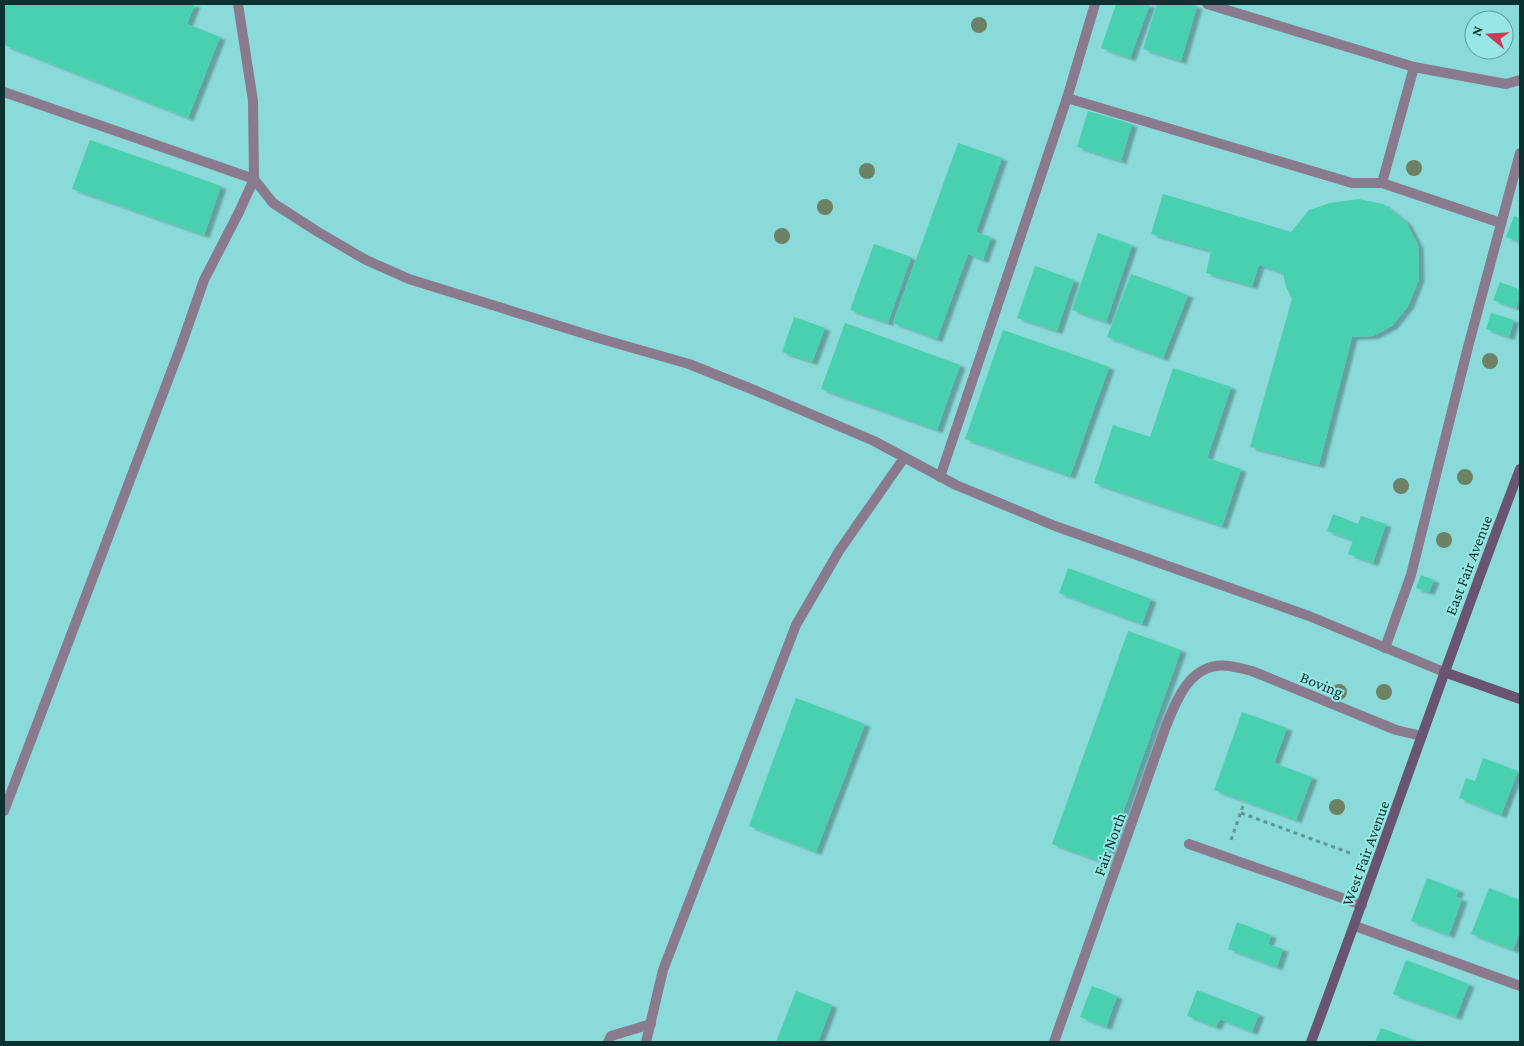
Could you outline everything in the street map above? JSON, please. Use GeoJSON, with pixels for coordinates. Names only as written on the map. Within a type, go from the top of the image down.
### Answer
{"type":"FeatureCollection","features":[{"type":"Feature","properties":{"kind":"main road","name":"East Fair Avenue"},"geometry":{"type":"LineString","coordinates":[[1444,672],[1520,469]]}},
{"type":"Feature","properties":{"kind":"main road"},"geometry":{"type":"LineString","coordinates":[[1444,672],[1520,699]]}},
{"type":"Feature","properties":{"kind":"main road","name":"West Fair Avenue"},"geometry":{"type":"LineString","coordinates":[[1311,1042],[1362,905],[1444,672]]}},
{"type":"Feature","properties":{"kind":"lane"},"geometry":{"type":"LineString","coordinates":[[4,811],[181,346],[204,280],[254,179],[253,101],[238,4]]}},
{"type":"Feature","properties":{"kind":"lane"},"geometry":{"type":"LineString","coordinates":[[940,477],[1067,98],[1095,4]]}},
{"type":"Feature","properties":{"kind":"lane"},"geometry":{"type":"LineString","coordinates":[[1206,4],[1414,67],[1506,84],[1520,80]]}},
{"type":"Feature","properties":{"kind":"lane"},"geometry":{"type":"LineString","coordinates":[[1382,183],[1414,67]]}},
{"type":"Feature","properties":{"kind":"lane"},"geometry":{"type":"LineString","coordinates":[[4,92],[254,179],[273,203],[366,260],[409,279],[688,364],[874,441],[956,485],[1055,526],[1310,616],[1444,672]]}},
{"type":"Feature","properties":{"kind":"lane"},"geometry":{"type":"LineString","coordinates":[[1067,98],[1352,183],[1382,183],[1501,223]]}},
{"type":"Feature","properties":{"kind":"lane"},"geometry":{"type":"LineString","coordinates":[[1385,648],[1411,575],[1468,347],[1520,153]]}},
{"type":"Feature","properties":{"kind":"lane"},"geometry":{"type":"LineString","coordinates":[[646,1042],[663,970],[796,625],[839,551],[904,458]]}},
{"type":"Feature","properties":{"kind":"lane","name":"Boving"},"geometry":{"type":"LineString","coordinates":[[1209,668],[1227,665],[1252,671],[1396,730],[1422,736]]}},
{"type":"Feature","properties":{"kind":"lane","name":"Fair North"},"geometry":{"type":"LineString","coordinates":[[1054,1042],[1178,697],[1190,679],[1209,668]]}},
{"type":"Feature","properties":{"kind":"lane"},"geometry":{"type":"LineString","coordinates":[[1189,844],[1362,905]]}},
{"type":"Feature","properties":{"kind":"lane"},"geometry":{"type":"LineString","coordinates":[[1354,926],[1520,986]]}},
{"type":"Feature","properties":{"kind":"lane"},"geometry":{"type":"LineString","coordinates":[[608,1042],[611,1036],[651,1024]]}},
{"type":"Feature","properties":{"kind":"path"},"geometry":{"type":"LineString","coordinates":[[1225,857],[1244,803]]}},
{"type":"Feature","properties":{"kind":"path"},"geometry":{"type":"LineString","coordinates":[[1241,813],[1350,853]]}},
{"type":"Feature","properties":{"kind":"building"},"geometry":{"type":"Polygon","coordinates":[[[4,4],[195,4],[187,24],[220,37],[188,118],[4,45],[4,4]]]}},
{"type":"Feature","properties":{"kind":"building"},"geometry":{"type":"Polygon","coordinates":[[[1116,4],[1150,4],[1130,58],[1101,48],[1116,4]]]}},
{"type":"Feature","properties":{"kind":"building"},"geometry":{"type":"Polygon","coordinates":[[[1157,4],[1189,4],[1197,6],[1181,61],[1143,49],[1157,4]]]}},
{"type":"Feature","properties":{"kind":"building"},"geometry":{"type":"Polygon","coordinates":[[[1088,111],[1132,124],[1121,161],[1077,147],[1088,111]]]}},
{"type":"Feature","properties":{"kind":"building"},"geometry":{"type":"Polygon","coordinates":[[[90,140],[221,186],[204,235],[72,189],[90,140]]]}},
{"type":"Feature","properties":{"kind":"building"},"geometry":{"type":"Polygon","coordinates":[[[958,143],[1002,158],[976,232],[991,237],[983,260],[968,254],[937,339],[893,323],[958,143]]]}},
{"type":"Feature","properties":{"kind":"building"},"geometry":{"type":"Polygon","coordinates":[[[1163,194],[1291,232],[1309,210],[1330,203],[1358,199],[1383,204],[1406,222],[1418,245],[1419,279],[1408,306],[1392,326],[1373,336],[1352,337],[1319,465],[1250,447],[1292,299],[1286,287],[1283,273],[1259,265],[1252,286],[1206,273],[1211,251],[1151,234],[1163,194]]]}},
{"type":"Feature","properties":{"kind":"building"},"geometry":{"type":"Polygon","coordinates":[[[1514,216],[1520,218],[1520,242],[1506,237],[1514,216]]]}},
{"type":"Feature","properties":{"kind":"building"},"geometry":{"type":"Polygon","coordinates":[[[1098,233],[1132,245],[1106,322],[1072,310],[1098,233]]]}},
{"type":"Feature","properties":{"kind":"building"},"geometry":{"type":"Polygon","coordinates":[[[874,244],[911,257],[888,323],[850,310],[874,244]]]}},
{"type":"Feature","properties":{"kind":"building"},"geometry":{"type":"Polygon","coordinates":[[[1035,266],[1074,280],[1057,331],[1017,318],[1035,266]]]}},
{"type":"Feature","properties":{"kind":"building"},"geometry":{"type":"Polygon","coordinates":[[[1131,274],[1188,295],[1163,358],[1107,337],[1131,274]]]}},
{"type":"Feature","properties":{"kind":"building"},"geometry":{"type":"Polygon","coordinates":[[[1500,282],[1520,290],[1520,297],[1516,308],[1493,300],[1500,282]]]}},
{"type":"Feature","properties":{"kind":"building"},"geometry":{"type":"Polygon","coordinates":[[[1491,313],[1514,320],[1509,337],[1486,329],[1491,313]]]}},
{"type":"Feature","properties":{"kind":"building"},"geometry":{"type":"Polygon","coordinates":[[[794,317],[825,328],[812,362],[782,352],[794,317]]]}},
{"type":"Feature","properties":{"kind":"building"},"geometry":{"type":"Polygon","coordinates":[[[845,323],[960,365],[937,430],[821,389],[845,323]]]}},
{"type":"Feature","properties":{"kind":"building"},"geometry":{"type":"Polygon","coordinates":[[[1003,330],[1109,367],[1070,476],[965,439],[1003,330]]]}},
{"type":"Feature","properties":{"kind":"building"},"geometry":{"type":"Polygon","coordinates":[[[1173,368],[1231,387],[1207,458],[1241,469],[1222,526],[1094,483],[1113,425],[1150,437],[1173,368]]]}},
{"type":"Feature","properties":{"kind":"building"},"geometry":{"type":"Polygon","coordinates":[[[1333,514],[1358,524],[1361,516],[1386,524],[1373,563],[1348,554],[1353,540],[1327,531],[1333,514]]]}},
{"type":"Feature","properties":{"kind":"building"},"geometry":{"type":"Polygon","coordinates":[[[1068,568],[1151,599],[1142,624],[1059,593],[1068,568]]]}},
{"type":"Feature","properties":{"kind":"building"},"geometry":{"type":"Polygon","coordinates":[[[1421,575],[1434,580],[1429,592],[1416,588],[1421,575]]]}},
{"type":"Feature","properties":{"kind":"building"},"geometry":{"type":"Polygon","coordinates":[[[1128,631],[1181,650],[1105,863],[1052,844],[1128,631]]]}},
{"type":"Feature","properties":{"kind":"building"},"geometry":{"type":"Polygon","coordinates":[[[796,698],[865,724],[816,852],[749,826],[796,698]]]}},
{"type":"Feature","properties":{"kind":"building"},"geometry":{"type":"Polygon","coordinates":[[[1242,712],[1287,728],[1274,763],[1312,777],[1296,820],[1214,790],[1242,712]]]}},
{"type":"Feature","properties":{"kind":"building"},"geometry":{"type":"Polygon","coordinates":[[[1483,758],[1518,771],[1501,815],[1459,798],[1466,778],[1475,781],[1483,758]]]}},
{"type":"Feature","properties":{"kind":"building"},"geometry":{"type":"Polygon","coordinates":[[[1427,878],[1459,890],[1456,897],[1462,899],[1449,935],[1411,921],[1427,878]]]}},
{"type":"Feature","properties":{"kind":"building"},"geometry":{"type":"Polygon","coordinates":[[[1489,888],[1520,900],[1520,930],[1513,950],[1471,934],[1489,888]]]}},
{"type":"Feature","properties":{"kind":"building"},"geometry":{"type":"Polygon","coordinates":[[[1237,922],[1271,935],[1268,944],[1283,949],[1277,967],[1228,949],[1237,922]]]}},
{"type":"Feature","properties":{"kind":"building"},"geometry":{"type":"Polygon","coordinates":[[[1406,960],[1469,984],[1456,1017],[1393,994],[1406,960]]]}},
{"type":"Feature","properties":{"kind":"building"},"geometry":{"type":"Polygon","coordinates":[[[1092,986],[1117,996],[1106,1027],[1080,1017],[1092,986]]]}},
{"type":"Feature","properties":{"kind":"building"},"geometry":{"type":"Polygon","coordinates":[[[1197,990],[1259,1014],[1252,1032],[1220,1019],[1216,1027],[1187,1016],[1197,990]]]}},
{"type":"Feature","properties":{"kind":"building"},"geometry":{"type":"Polygon","coordinates":[[[796,991],[832,1005],[818,1042],[776,1042],[796,991]]]}},
{"type":"Feature","properties":{"kind":"building"},"geometry":{"type":"Polygon","coordinates":[[[1381,1028],[1419,1042],[1375,1042],[1381,1028]]]}}]}
